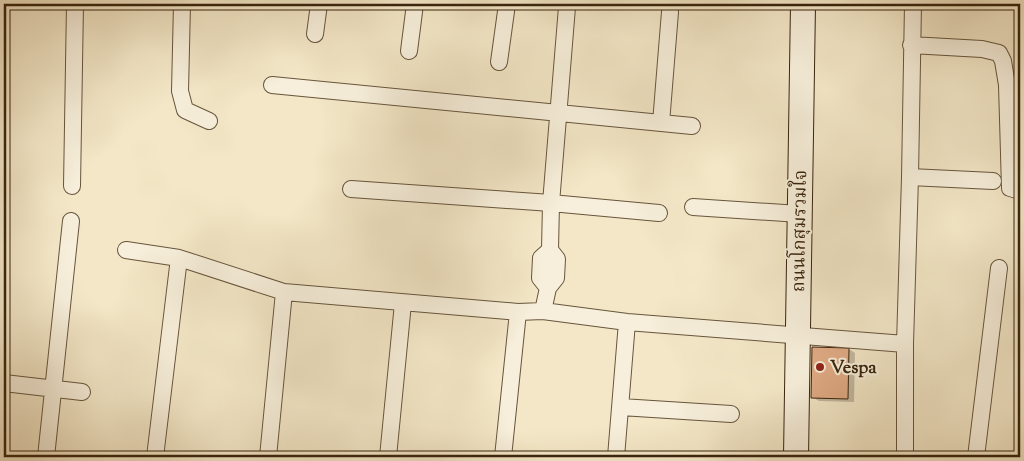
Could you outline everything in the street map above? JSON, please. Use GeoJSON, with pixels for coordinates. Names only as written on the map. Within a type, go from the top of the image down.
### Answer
{"type":"FeatureCollection","features":[{"type":"Feature","properties":{"kind":"street"},"geometry":{"type":"LineString","coordinates":[[72,186],[75,4]]}},
{"type":"Feature","properties":{"kind":"street"},"geometry":{"type":"LineString","coordinates":[[182,4],[180,91],[182,102],[185,110],[209,121]]}},
{"type":"Feature","properties":{"kind":"street"},"geometry":{"type":"LineString","coordinates":[[315,34],[319,4]]}},
{"type":"Feature","properties":{"kind":"street"},"geometry":{"type":"LineString","coordinates":[[408,51],[415,4]]}},
{"type":"Feature","properties":{"kind":"street"},"geometry":{"type":"LineString","coordinates":[[499,62],[507,4]]}},
{"type":"Feature","properties":{"kind":"street","name":"ถนนโกสุมรวมใจ"},"geometry":{"type":"LineString","coordinates":[[796,457],[803,4]]}},
{"type":"Feature","properties":{"kind":"street"},"geometry":{"type":"LineString","coordinates":[[905,457],[905,344],[913,4]]}},
{"type":"Feature","properties":{"kind":"street"},"geometry":{"type":"LineString","coordinates":[[544,312],[548,288],[556,278],[556,260],[550,250],[551,203],[568,7]]}},
{"type":"Feature","properties":{"kind":"street"},"geometry":{"type":"LineString","coordinates":[[661,123],[670,12]]}},
{"type":"Feature","properties":{"kind":"street"},"geometry":{"type":"LineString","coordinates":[[911,45],[982,48],[999,53],[1013,87],[1010,188],[1020,191]]}},
{"type":"Feature","properties":{"kind":"street"},"geometry":{"type":"LineString","coordinates":[[272,85],[692,126]]}},
{"type":"Feature","properties":{"kind":"street"},"geometry":{"type":"LineString","coordinates":[[910,177],[993,181]]}},
{"type":"Feature","properties":{"kind":"street"},"geometry":{"type":"LineString","coordinates":[[351,189],[551,203],[659,213]]}},
{"type":"Feature","properties":{"kind":"street"},"geometry":{"type":"LineString","coordinates":[[693,207],[800,214]]}},
{"type":"Feature","properties":{"kind":"street"},"geometry":{"type":"LineString","coordinates":[[46,457],[71,222]]}},
{"type":"Feature","properties":{"kind":"street"},"geometry":{"type":"LineString","coordinates":[[126,250],[179,258],[284,292],[518,312],[544,312],[627,322],[797,337],[905,344]]}},
{"type":"Feature","properties":{"kind":"street"},"geometry":{"type":"LineString","coordinates":[[155,457],[179,258]]}},
{"type":"Feature","properties":{"kind":"street"},"geometry":{"type":"LineString","coordinates":[[976,457],[999,268]]}},
{"type":"Feature","properties":{"kind":"street"},"geometry":{"type":"LineString","coordinates":[[268,457],[284,292]]}},
{"type":"Feature","properties":{"kind":"street"},"geometry":{"type":"LineString","coordinates":[[388,457],[403,303]]}},
{"type":"Feature","properties":{"kind":"street"},"geometry":{"type":"LineString","coordinates":[[504,457],[518,312]]}},
{"type":"Feature","properties":{"kind":"street"},"geometry":{"type":"LineString","coordinates":[[616,457],[627,322]]}},
{"type":"Feature","properties":{"kind":"street"},"geometry":{"type":"LineString","coordinates":[[4,383],[82,392]]}},
{"type":"Feature","properties":{"kind":"street"},"geometry":{"type":"LineString","coordinates":[[621,407],[731,414]]}},
{"type":"Feature","properties":{"kind":"building"},"geometry":{"type":"Polygon","coordinates":[[[812,347],[849,348],[848,399],[811,398],[812,347]]]}},
{"type":"Feature","properties":{"kind":"place","name":"Vespa"},"geometry":{"type":"Point","coordinates":[820,367]}}]}
